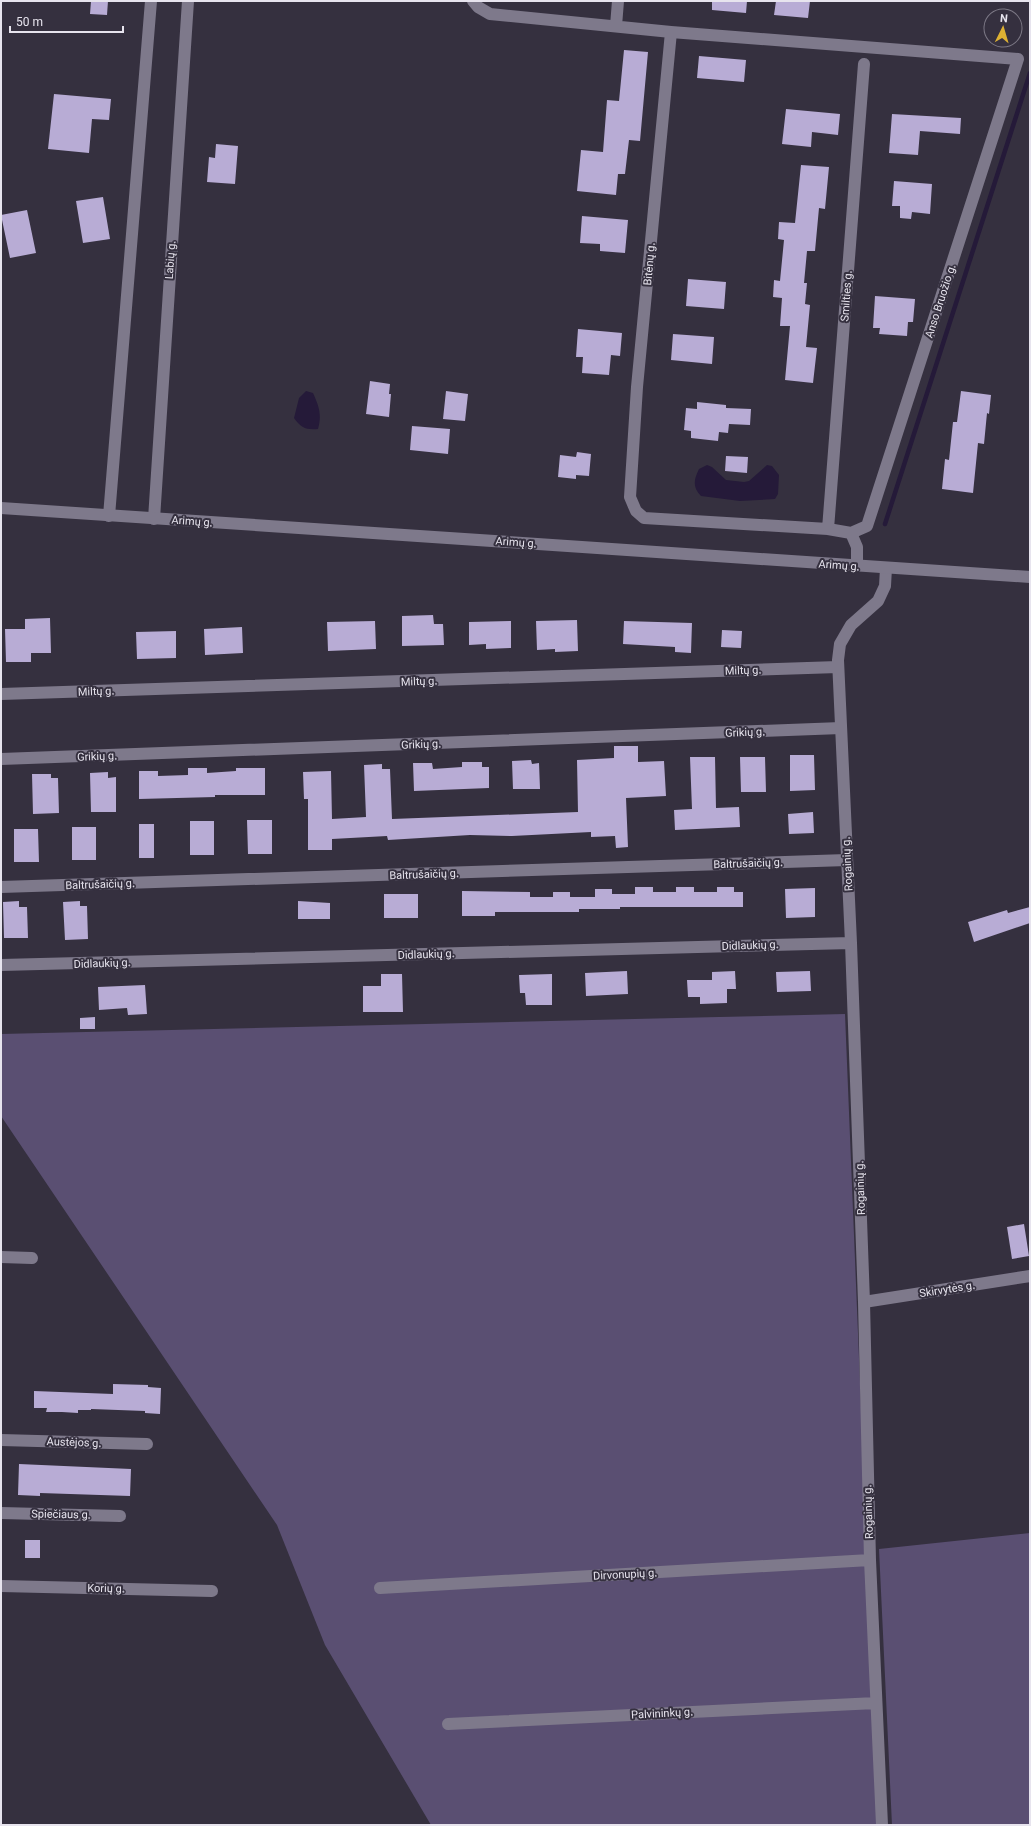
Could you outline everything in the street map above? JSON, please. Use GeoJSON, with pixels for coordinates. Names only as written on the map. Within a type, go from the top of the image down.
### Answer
{"type":"FeatureCollection","features":[{"type":"Feature","properties":{"kind":"street"},"geometry":{"type":"LineString","coordinates":[[109,516],[151,1]]}},
{"type":"Feature","properties":{"kind":"street","name":"Labių g."},"geometry":{"type":"LineString","coordinates":[[154,518],[188,1]]}},
{"type":"Feature","properties":{"kind":"street"},"geometry":{"type":"LineString","coordinates":[[473,1],[478,7],[490,14],[671,32]]}},
{"type":"Feature","properties":{"kind":"street"},"geometry":{"type":"LineString","coordinates":[[616,26],[618,1]]}},
{"type":"Feature","properties":{"kind":"street","name":"Anso Bruožio g."},"geometry":{"type":"LineString","coordinates":[[671,32],[1018,59],[867,526],[851,533]]}},
{"type":"Feature","properties":{"kind":"street","name":"Bitėnų g."},"geometry":{"type":"LineString","coordinates":[[671,32],[637,387],[630,497],[636,511],[644,518],[828,528]]}},
{"type":"Feature","properties":{"kind":"street","name":"Smilties g."},"geometry":{"type":"LineString","coordinates":[[828,528],[864,64]]}},
{"type":"Feature","properties":{"kind":"street","name":"Arimų g."},"geometry":{"type":"LineString","coordinates":[[1,508],[1030,577]]}},
{"type":"Feature","properties":{"kind":"street"},"geometry":{"type":"LineString","coordinates":[[828,528],[851,533],[857,547],[857,566]]}},
{"type":"Feature","properties":{"kind":"street","name":"Rogainių g."},"geometry":{"type":"LineString","coordinates":[[882,1825],[870,1560],[864,1302],[851,943],[838,667],[840,644],[851,625],[878,601],[884,586],[886,568]]}},
{"type":"Feature","properties":{"kind":"street","name":"Miltų g."},"geometry":{"type":"LineString","coordinates":[[1,694],[838,667]]}},
{"type":"Feature","properties":{"kind":"street","name":"Grikių g."},"geometry":{"type":"LineString","coordinates":[[1,759],[841,728]]}},
{"type":"Feature","properties":{"kind":"street","name":"Baltrušaičių g."},"geometry":{"type":"LineString","coordinates":[[1,887],[847,860]]}},
{"type":"Feature","properties":{"kind":"street","name":"Didlaukių g."},"geometry":{"type":"LineString","coordinates":[[1,965],[851,943]]}},
{"type":"Feature","properties":{"kind":"street"},"geometry":{"type":"LineString","coordinates":[[1,1257],[32,1258]]}},
{"type":"Feature","properties":{"kind":"street","name":"Skirvytės g."},"geometry":{"type":"LineString","coordinates":[[864,1302],[1030,1276]]}},
{"type":"Feature","properties":{"kind":"street","name":"Austėjos g."},"geometry":{"type":"LineString","coordinates":[[1,1440],[147,1444]]}},
{"type":"Feature","properties":{"kind":"street","name":"Spiečiaus g."},"geometry":{"type":"LineString","coordinates":[[1,1513],[120,1516]]}},
{"type":"Feature","properties":{"kind":"street","name":"Dirvonupių g."},"geometry":{"type":"LineString","coordinates":[[380,1588],[870,1560]]}},
{"type":"Feature","properties":{"kind":"street","name":"Korių g."},"geometry":{"type":"LineString","coordinates":[[1,1586],[212,1591]]}},
{"type":"Feature","properties":{"kind":"street","name":"Palvininkų g."},"geometry":{"type":"LineString","coordinates":[[448,1724],[876,1703]]}},
{"type":"Feature","properties":{"kind":"shaded area"},"geometry":{"type":"Polygon","coordinates":[[[306,391],[313,393],[318,406],[320,419],[318,429],[304,428],[294,418],[299,398],[306,391]]]}},
{"type":"Feature","properties":{"kind":"shaded area"},"geometry":{"type":"Polygon","coordinates":[[[707,465],[712,467],[726,480],[744,482],[749,481],[767,465],[772,466],[779,475],[778,494],[775,499],[740,501],[701,496],[696,489],[695,480],[699,469],[707,465]]]}},
{"type":"Feature","properties":{"kind":"shaded area"},"geometry":{"type":"Polygon","coordinates":[[[845,1014],[878,1825],[431,1825],[325,1645],[277,1525],[1,1116],[1,1034],[845,1014]]]}},
{"type":"Feature","properties":{"kind":"shaded area"},"geometry":{"type":"Polygon","coordinates":[[[1030,1533],[1030,1825],[892,1825],[879,1549],[1030,1533]]]}},
{"type":"Feature","properties":{"kind":"building"},"geometry":{"type":"Polygon","coordinates":[[[91,1],[108,1],[107,15],[90,14],[91,1]]]}},
{"type":"Feature","properties":{"kind":"building"},"geometry":{"type":"Polygon","coordinates":[[[712,1],[747,1],[746,13],[712,10],[712,1]]]}},
{"type":"Feature","properties":{"kind":"building"},"geometry":{"type":"Polygon","coordinates":[[[776,1],[810,1],[808,18],[774,15],[776,1]]]}},
{"type":"Feature","properties":{"kind":"building"},"geometry":{"type":"Polygon","coordinates":[[[624,50],[648,52],[640,141],[629,140],[625,174],[618,174],[616,195],[577,191],[581,150],[603,152],[607,100],[619,101],[624,50]]]}},
{"type":"Feature","properties":{"kind":"building"},"geometry":{"type":"Polygon","coordinates":[[[699,56],[746,60],[744,82],[697,78],[699,56]]]}},
{"type":"Feature","properties":{"kind":"building"},"geometry":{"type":"Polygon","coordinates":[[[54,94],[111,99],[109,120],[92,119],[89,153],[48,149],[54,94]]]}},
{"type":"Feature","properties":{"kind":"building"},"geometry":{"type":"Polygon","coordinates":[[[786,109],[840,114],[838,135],[812,132],[811,147],[782,144],[786,109]]]}},
{"type":"Feature","properties":{"kind":"building"},"geometry":{"type":"Polygon","coordinates":[[[892,114],[961,118],[960,134],[920,131],[918,155],[889,153],[892,114]]]}},
{"type":"Feature","properties":{"kind":"building"},"geometry":{"type":"Polygon","coordinates":[[[216,144],[238,146],[235,184],[207,182],[209,157],[215,158],[216,144]]]}},
{"type":"Feature","properties":{"kind":"building"},"geometry":{"type":"Polygon","coordinates":[[[801,165],[829,167],[825,209],[819,208],[815,251],[807,251],[804,283],[807,283],[805,304],[810,305],[806,347],[817,348],[813,383],[785,380],[790,326],[780,326],[782,298],[773,297],[774,280],[780,281],[784,240],[778,239],[779,222],[795,223],[801,165]]]}},
{"type":"Feature","properties":{"kind":"building"},"geometry":{"type":"Polygon","coordinates":[[[894,181],[932,184],[930,214],[912,212],[911,219],[900,218],[900,206],[892,206],[894,181]]]}},
{"type":"Feature","properties":{"kind":"building"},"geometry":{"type":"Polygon","coordinates":[[[103,197],[110,239],[83,243],[76,201],[103,197]]]}},
{"type":"Feature","properties":{"kind":"building"},"geometry":{"type":"Polygon","coordinates":[[[27,210],[36,253],[10,258],[1,215],[27,210]]]}},
{"type":"Feature","properties":{"kind":"building"},"geometry":{"type":"Polygon","coordinates":[[[582,216],[628,220],[625,253],[600,251],[600,244],[580,243],[582,216]]]}},
{"type":"Feature","properties":{"kind":"building"},"geometry":{"type":"Polygon","coordinates":[[[688,279],[726,282],[724,309],[686,306],[688,279]]]}},
{"type":"Feature","properties":{"kind":"building"},"geometry":{"type":"Polygon","coordinates":[[[875,296],[915,299],[913,322],[908,322],[907,336],[879,334],[880,328],[873,328],[875,296]]]}},
{"type":"Feature","properties":{"kind":"building"},"geometry":{"type":"Polygon","coordinates":[[[578,329],[622,333],[620,356],[611,355],[609,375],[582,373],[583,357],[576,357],[578,329]]]}},
{"type":"Feature","properties":{"kind":"building"},"geometry":{"type":"Polygon","coordinates":[[[673,334],[714,337],[712,364],[671,360],[673,334]]]}},
{"type":"Feature","properties":{"kind":"building"},"geometry":{"type":"Polygon","coordinates":[[[370,381],[390,384],[389,394],[391,394],[389,417],[366,414],[370,381]]]}},
{"type":"Feature","properties":{"kind":"building"},"geometry":{"type":"Polygon","coordinates":[[[446,391],[468,394],[465,421],[443,419],[446,391]]]}},
{"type":"Feature","properties":{"kind":"building"},"geometry":{"type":"Polygon","coordinates":[[[961,391],[991,395],[989,414],[987,413],[984,444],[978,443],[973,493],[942,489],[945,459],[949,460],[953,422],[957,422],[961,391]]]}},
{"type":"Feature","properties":{"kind":"building"},"geometry":{"type":"Polygon","coordinates":[[[697,402],[726,405],[726,408],[751,409],[750,425],[729,424],[728,433],[719,432],[718,441],[691,438],[691,431],[684,430],[686,408],[697,409],[697,402]]]}},
{"type":"Feature","properties":{"kind":"building"},"geometry":{"type":"Polygon","coordinates":[[[412,426],[450,429],[448,454],[410,450],[412,426]]]}},
{"type":"Feature","properties":{"kind":"building"},"geometry":{"type":"Polygon","coordinates":[[[577,452],[591,454],[589,476],[576,475],[576,479],[558,477],[560,455],[576,457],[577,452]]]}},
{"type":"Feature","properties":{"kind":"building"},"geometry":{"type":"Polygon","coordinates":[[[726,456],[748,457],[747,473],[725,471],[726,456]]]}},
{"type":"Feature","properties":{"kind":"building"},"geometry":{"type":"Polygon","coordinates":[[[433,615],[434,624],[443,624],[444,645],[402,646],[402,616],[433,615]]]}},
{"type":"Feature","properties":{"kind":"building"},"geometry":{"type":"Polygon","coordinates":[[[50,618],[51,653],[31,653],[31,662],[6,662],[5,629],[25,629],[25,619],[50,618]]]}},
{"type":"Feature","properties":{"kind":"building"},"geometry":{"type":"Polygon","coordinates":[[[577,620],[578,651],[555,652],[555,649],[537,650],[536,621],[577,620]]]}},
{"type":"Feature","properties":{"kind":"building"},"geometry":{"type":"Polygon","coordinates":[[[375,621],[376,649],[328,651],[327,622],[375,621]]]}},
{"type":"Feature","properties":{"kind":"building"},"geometry":{"type":"Polygon","coordinates":[[[511,621],[511,648],[486,649],[486,644],[469,645],[469,622],[511,621]]]}},
{"type":"Feature","properties":{"kind":"building"},"geometry":{"type":"Polygon","coordinates":[[[624,621],[692,623],[691,653],[675,652],[675,647],[623,644],[624,621]]]}},
{"type":"Feature","properties":{"kind":"building"},"geometry":{"type":"Polygon","coordinates":[[[242,627],[243,653],[205,655],[204,629],[242,627]]]}},
{"type":"Feature","properties":{"kind":"building"},"geometry":{"type":"Polygon","coordinates":[[[722,630],[742,631],[741,648],[721,647],[722,630]]]}},
{"type":"Feature","properties":{"kind":"building"},"geometry":{"type":"Polygon","coordinates":[[[176,631],[176,658],[137,659],[136,632],[176,631]]]}},
{"type":"Feature","properties":{"kind":"building"},"geometry":{"type":"Polygon","coordinates":[[[614,746],[638,746],[638,762],[664,761],[666,796],[626,798],[628,847],[616,848],[615,836],[591,837],[591,832],[512,836],[470,835],[388,840],[387,836],[332,839],[332,850],[308,850],[308,799],[304,799],[303,772],[331,771],[332,819],[366,817],[364,765],[382,764],[382,769],[390,769],[392,819],[578,812],[577,760],[614,758],[614,746]]]}},
{"type":"Feature","properties":{"kind":"building"},"geometry":{"type":"Polygon","coordinates":[[[790,755],[814,755],[815,790],[790,791],[790,755]]]}},
{"type":"Feature","properties":{"kind":"building"},"geometry":{"type":"Polygon","coordinates":[[[690,757],[715,757],[716,808],[739,807],[740,827],[675,830],[674,810],[692,809],[690,757]]]}},
{"type":"Feature","properties":{"kind":"building"},"geometry":{"type":"Polygon","coordinates":[[[740,757],[765,757],[766,792],[741,792],[740,757]]]}},
{"type":"Feature","properties":{"kind":"building"},"geometry":{"type":"Polygon","coordinates":[[[531,760],[532,764],[539,763],[540,789],[513,789],[512,761],[531,760]]]}},
{"type":"Feature","properties":{"kind":"building"},"geometry":{"type":"Polygon","coordinates":[[[462,762],[482,762],[482,767],[489,767],[489,788],[414,791],[413,763],[432,763],[433,769],[462,767],[462,762]]]}},
{"type":"Feature","properties":{"kind":"building"},"geometry":{"type":"Polygon","coordinates":[[[188,768],[207,768],[207,773],[236,771],[236,768],[265,768],[265,795],[215,795],[215,797],[139,799],[139,771],[158,771],[158,776],[188,775],[188,768]]]}},
{"type":"Feature","properties":{"kind":"building"},"geometry":{"type":"Polygon","coordinates":[[[108,772],[108,778],[116,777],[116,812],[91,812],[90,773],[108,772]]]}},
{"type":"Feature","properties":{"kind":"building"},"geometry":{"type":"Polygon","coordinates":[[[32,774],[51,774],[51,778],[58,778],[59,813],[33,814],[32,774]]]}},
{"type":"Feature","properties":{"kind":"building"},"geometry":{"type":"Polygon","coordinates":[[[813,812],[814,833],[789,834],[788,814],[813,812]]]}},
{"type":"Feature","properties":{"kind":"building"},"geometry":{"type":"Polygon","coordinates":[[[247,820],[272,820],[272,854],[248,854],[247,820]]]}},
{"type":"Feature","properties":{"kind":"building"},"geometry":{"type":"Polygon","coordinates":[[[190,821],[214,821],[214,855],[190,855],[190,821]]]}},
{"type":"Feature","properties":{"kind":"building"},"geometry":{"type":"Polygon","coordinates":[[[139,824],[154,824],[154,858],[139,858],[139,824]]]}},
{"type":"Feature","properties":{"kind":"building"},"geometry":{"type":"Polygon","coordinates":[[[72,827],[96,827],[96,860],[72,860],[72,827]]]}},
{"type":"Feature","properties":{"kind":"building"},"geometry":{"type":"Polygon","coordinates":[[[14,829],[38,829],[39,862],[14,862],[14,829]]]}},
{"type":"Feature","properties":{"kind":"building"},"geometry":{"type":"Polygon","coordinates":[[[635,887],[653,887],[653,892],[676,892],[676,887],[694,887],[694,892],[717,892],[717,887],[734,887],[734,892],[743,892],[743,907],[620,907],[620,909],[579,909],[579,912],[495,912],[495,916],[462,916],[462,891],[530,892],[530,897],[553,897],[553,892],[570,892],[570,897],[595,897],[595,889],[612,889],[612,894],[635,894],[635,887]]]}},
{"type":"Feature","properties":{"kind":"building"},"geometry":{"type":"Polygon","coordinates":[[[815,888],[815,917],[786,918],[785,889],[815,888]]]}},
{"type":"Feature","properties":{"kind":"building"},"geometry":{"type":"Polygon","coordinates":[[[384,894],[418,894],[418,918],[384,918],[384,894]]]}},
{"type":"Feature","properties":{"kind":"building"},"geometry":{"type":"Polygon","coordinates":[[[19,901],[19,907],[27,907],[28,938],[4,938],[3,902],[19,901]]]}},
{"type":"Feature","properties":{"kind":"building"},"geometry":{"type":"Polygon","coordinates":[[[80,901],[80,906],[87,906],[88,939],[65,940],[63,902],[80,901]]]}},
{"type":"Feature","properties":{"kind":"building"},"geometry":{"type":"Polygon","coordinates":[[[298,901],[330,903],[330,919],[298,919],[298,901]]]}},
{"type":"Feature","properties":{"kind":"building"},"geometry":{"type":"Polygon","coordinates":[[[1030,907],[1030,923],[974,942],[968,922],[1007,910],[1008,913],[1030,907]]]}},
{"type":"Feature","properties":{"kind":"building"},"geometry":{"type":"Polygon","coordinates":[[[627,971],[628,994],[586,996],[585,973],[627,971]]]}},
{"type":"Feature","properties":{"kind":"building"},"geometry":{"type":"Polygon","coordinates":[[[735,971],[736,989],[727,989],[727,1003],[700,1004],[700,997],[688,997],[687,980],[712,980],[712,972],[735,971]]]}},
{"type":"Feature","properties":{"kind":"building"},"geometry":{"type":"Polygon","coordinates":[[[810,971],[811,991],[777,992],[776,972],[810,971]]]}},
{"type":"Feature","properties":{"kind":"building"},"geometry":{"type":"Polygon","coordinates":[[[381,974],[402,974],[403,1012],[363,1012],[363,986],[381,986],[381,974]]]}},
{"type":"Feature","properties":{"kind":"building"},"geometry":{"type":"Polygon","coordinates":[[[552,974],[552,1005],[526,1005],[525,993],[520,993],[519,975],[552,974]]]}},
{"type":"Feature","properties":{"kind":"building"},"geometry":{"type":"Polygon","coordinates":[[[145,985],[147,1014],[128,1015],[127,1008],[99,1010],[98,987],[145,985]]]}},
{"type":"Feature","properties":{"kind":"building"},"geometry":{"type":"Polygon","coordinates":[[[95,1017],[95,1029],[80,1029],[80,1018],[95,1017]]]}},
{"type":"Feature","properties":{"kind":"building"},"geometry":{"type":"Polygon","coordinates":[[[1024,1224],[1029,1256],[1012,1259],[1007,1227],[1024,1224]]]}},
{"type":"Feature","properties":{"kind":"building"},"geometry":{"type":"Polygon","coordinates":[[[113,1384],[148,1385],[148,1387],[161,1388],[160,1414],[145,1413],[145,1411],[91,1409],[78,1410],[78,1413],[46,1412],[47,1408],[34,1408],[34,1391],[113,1394],[113,1384]]]}},
{"type":"Feature","properties":{"kind":"building"},"geometry":{"type":"Polygon","coordinates":[[[19,1464],[131,1469],[130,1496],[40,1493],[40,1496],[18,1495],[19,1464]]]}},
{"type":"Feature","properties":{"kind":"building"},"geometry":{"type":"Polygon","coordinates":[[[25,1540],[40,1540],[40,1558],[25,1558],[25,1540]]]}},
{"type":"Feature","properties":{"kind":"waterway"},"geometry":{"type":"LineString","coordinates":[[885,524],[1030,73]]}}]}
